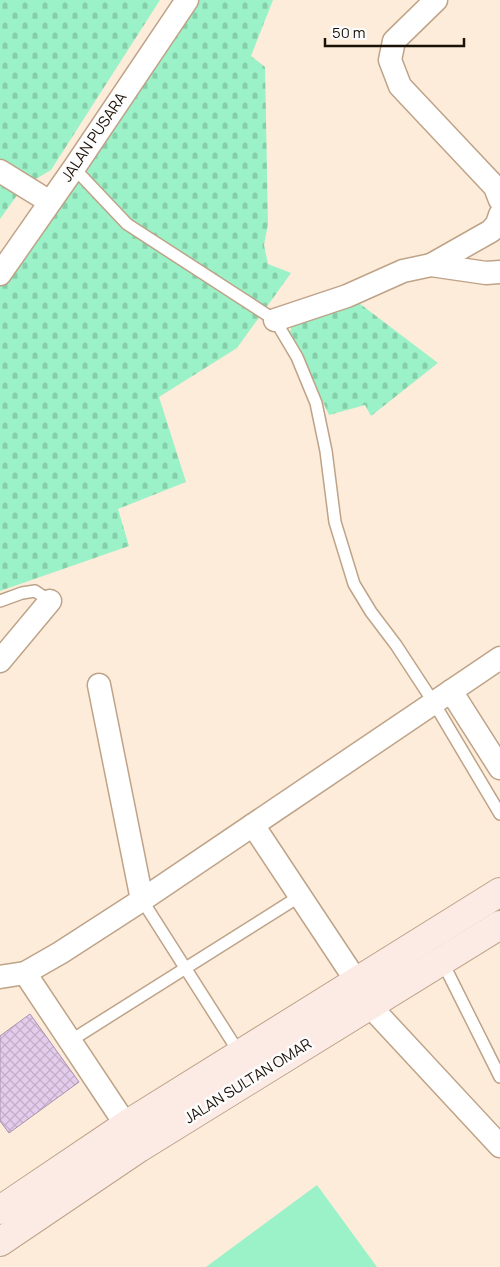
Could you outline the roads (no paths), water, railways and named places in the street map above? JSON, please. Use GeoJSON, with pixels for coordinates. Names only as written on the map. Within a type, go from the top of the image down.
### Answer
{"type":"FeatureCollection","features":[{"type":"Feature","properties":{"kind":"main road"},"geometry":{"type":"LineString","coordinates":[[1,1207],[240,1054],[363,994],[500,892]]}},
{"type":"Feature","properties":{"kind":"main road","name":"JALAN SULTAN OMAR"},"geometry":{"type":"LineString","coordinates":[[0,1242],[363,994],[442,961],[500,925]]}},
{"type":"Feature","properties":{"kind":"street","name":"JALAN PUSARA"},"geometry":{"type":"LineString","coordinates":[[0,274],[74,168],[186,0]]}},
{"type":"Feature","properties":{"kind":"street"},"geometry":{"type":"LineString","coordinates":[[436,0],[394,41],[390,60],[400,86],[495,187],[500,200]]}},
{"type":"Feature","properties":{"kind":"street"},"geometry":{"type":"LineString","coordinates":[[0,172],[50,202]]}},
{"type":"Feature","properties":{"kind":"street"},"geometry":{"type":"LineString","coordinates":[[275,320],[347,296],[403,271],[431,265],[492,231],[500,215]]}},
{"type":"Feature","properties":{"kind":"street"},"geometry":{"type":"LineString","coordinates":[[431,265],[486,273],[500,272]]}},
{"type":"Feature","properties":{"kind":"street"},"geometry":{"type":"LineString","coordinates":[[0,661],[50,601]]}},
{"type":"Feature","properties":{"kind":"street"},"geometry":{"type":"LineString","coordinates":[[0,977],[25,973],[60,953],[142,900],[500,658]]}},
{"type":"Feature","properties":{"kind":"street"},"geometry":{"type":"LineString","coordinates":[[100,685],[142,900]]}},
{"type":"Feature","properties":{"kind":"street"},"geometry":{"type":"LineString","coordinates":[[442,697],[500,768]]}},
{"type":"Feature","properties":{"kind":"street"},"geometry":{"type":"LineString","coordinates":[[253,825],[363,994],[500,1146]]}},
{"type":"Feature","properties":{"kind":"street"},"geometry":{"type":"LineString","coordinates":[[25,973],[126,1126]]}},
{"type":"Feature","properties":{"kind":"lane"},"geometry":{"type":"LineString","coordinates":[[74,168],[127,224],[275,320],[297,357],[316,403],[326,451],[335,522],[354,584],[371,612],[396,645],[442,697],[500,814]]}},
{"type":"Feature","properties":{"kind":"lane"},"geometry":{"type":"LineString","coordinates":[[0,601],[22,593],[36,591],[50,601]]}},
{"type":"Feature","properties":{"kind":"lane"},"geometry":{"type":"LineString","coordinates":[[70,1042],[300,896]]}},
{"type":"Feature","properties":{"kind":"lane"},"geometry":{"type":"LineString","coordinates":[[142,900],[240,1054]]}},
{"type":"Feature","properties":{"kind":"lane"},"geometry":{"type":"LineString","coordinates":[[442,961],[500,1077]]}}]}
